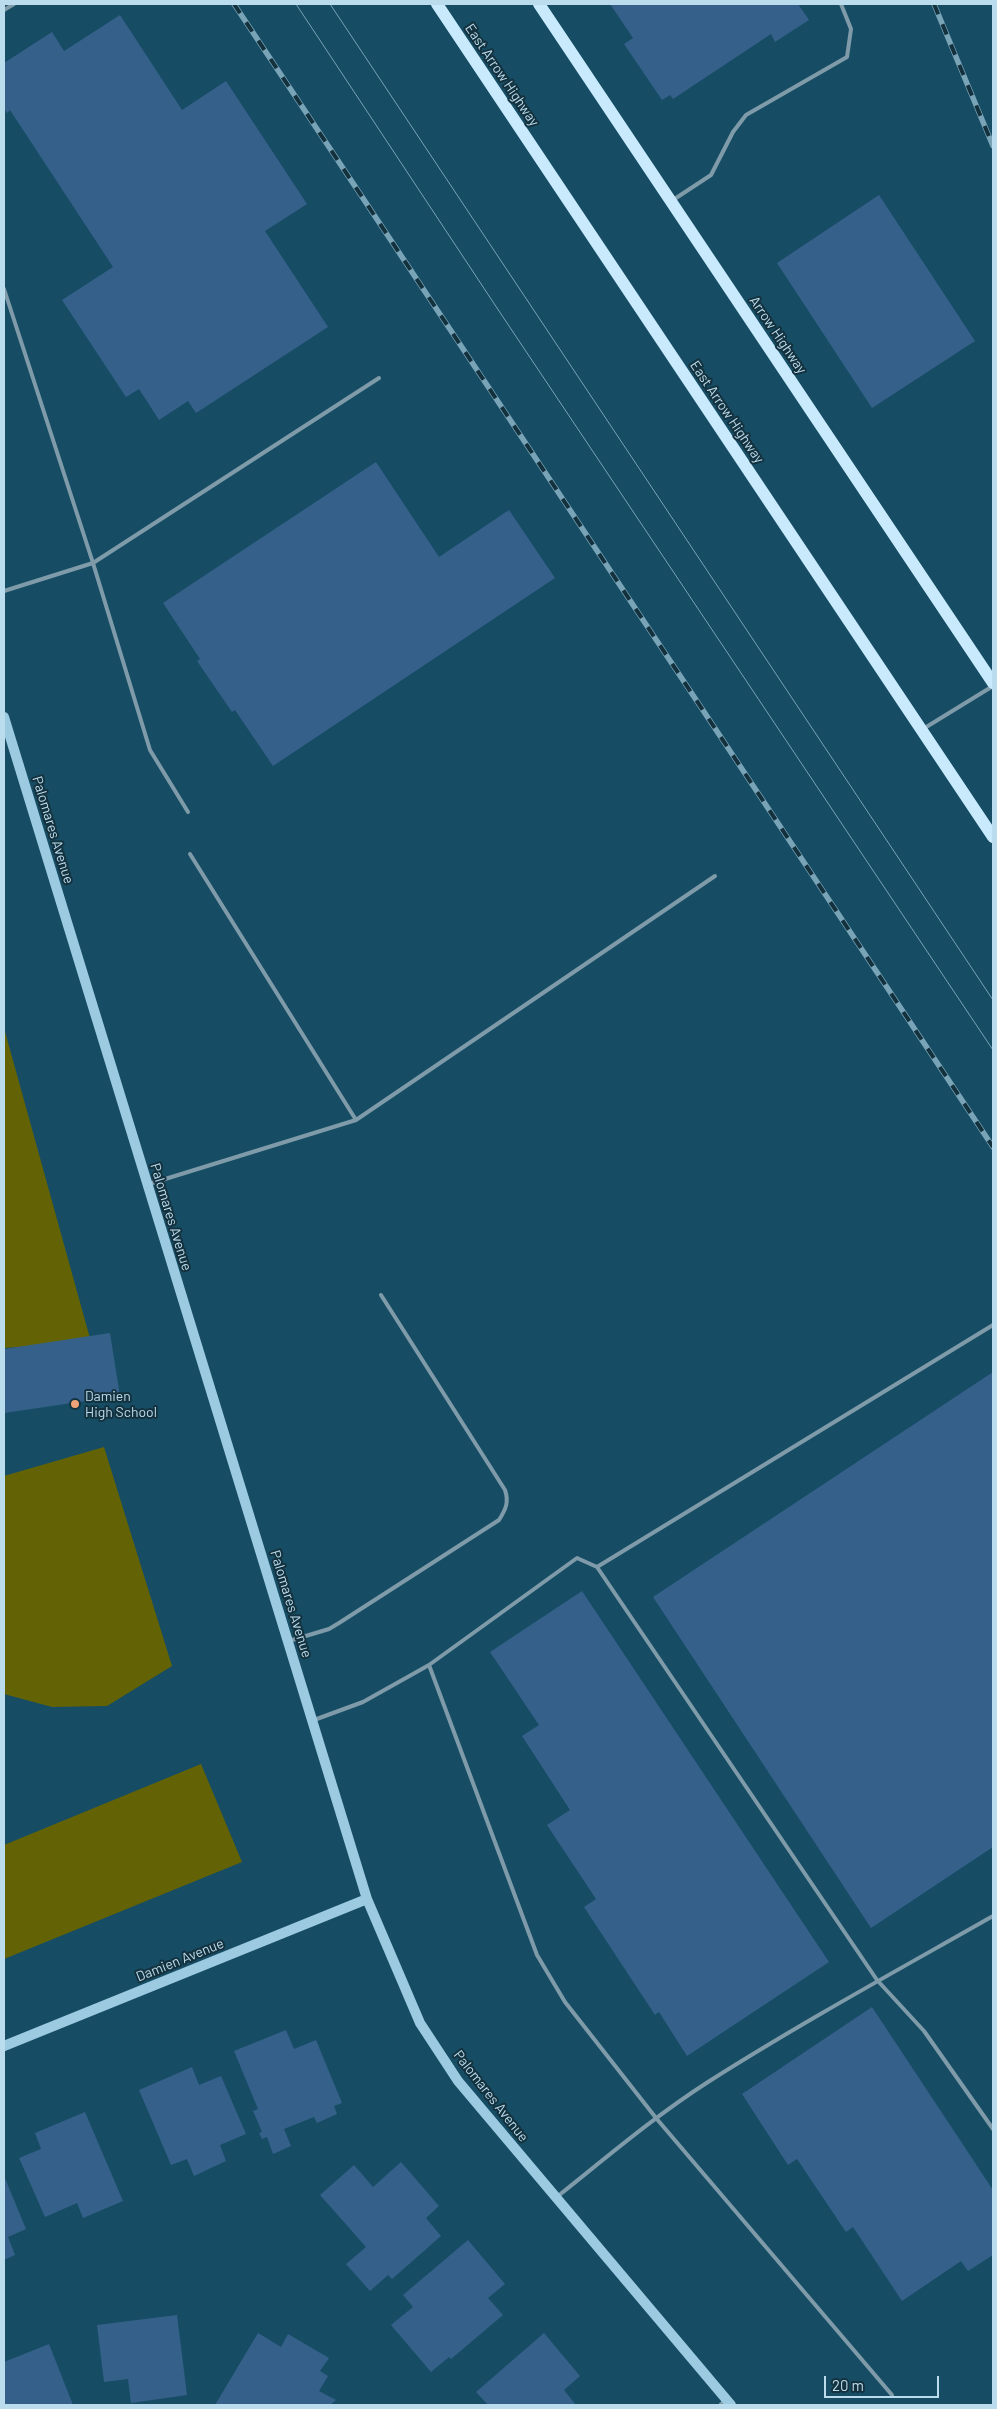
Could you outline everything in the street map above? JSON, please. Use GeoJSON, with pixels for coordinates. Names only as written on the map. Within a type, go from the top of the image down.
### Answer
{"type":"FeatureCollection","features":[{"type":"Feature","properties":{"kind":"main road","name":"East Arrow Highway"},"geometry":{"type":"LineString","coordinates":[[437,4],[993,837]]}},
{"type":"Feature","properties":{"kind":"main road","name":"Arrow Highway"},"geometry":{"type":"LineString","coordinates":[[539,4],[993,684]]}},
{"type":"Feature","properties":{"kind":"street","name":"Palomares Avenue"},"geometry":{"type":"LineString","coordinates":[[4,717],[366,1899],[420,2023],[458,2082],[726,2404]]}},
{"type":"Feature","properties":{"kind":"street","name":"Damien Avenue"},"geometry":{"type":"LineString","coordinates":[[4,2046],[366,1899]]}},
{"type":"Feature","properties":{"kind":"lane"},"geometry":{"type":"LineString","coordinates":[[4,10],[14,4]]}},
{"type":"Feature","properties":{"kind":"lane"},"geometry":{"type":"LineString","coordinates":[[671,202],[712,175],[733,132],[746,115],[847,57],[851,29],[840,4]]}},
{"type":"Feature","properties":{"kind":"lane"},"geometry":{"type":"LineString","coordinates":[[4,289],[93,563],[150,750],[188,812]]}},
{"type":"Feature","properties":{"kind":"lane"},"geometry":{"type":"LineString","coordinates":[[4,591],[93,563],[378,378]]}},
{"type":"Feature","properties":{"kind":"lane"},"geometry":{"type":"LineString","coordinates":[[922,730],[993,684]]}},
{"type":"Feature","properties":{"kind":"lane"},"geometry":{"type":"LineString","coordinates":[[190,854],[356,1120]]}},
{"type":"Feature","properties":{"kind":"lane"},"geometry":{"type":"LineString","coordinates":[[147,1184],[356,1120],[715,876]]}},
{"type":"Feature","properties":{"kind":"lane"},"geometry":{"type":"LineString","coordinates":[[287,1642],[329,1629],[499,1520],[505,1510],[508,1499],[505,1490],[381,1295]]}},
{"type":"Feature","properties":{"kind":"lane"},"geometry":{"type":"LineString","coordinates":[[597,1567],[993,1325]]}},
{"type":"Feature","properties":{"kind":"lane"},"geometry":{"type":"LineString","coordinates":[[313,1721],[363,1702],[429,1665],[577,1558],[597,1567],[877,1980],[924,2031],[993,2129]]}},
{"type":"Feature","properties":{"kind":"lane"},"geometry":{"type":"LineString","coordinates":[[429,1665],[537,1956],[565,2002],[656,2118],[892,2395]]}},
{"type":"Feature","properties":{"kind":"lane"},"geometry":{"type":"LineString","coordinates":[[556,2198],[656,2118],[708,2082],[877,1980],[993,1916]]}},
{"type":"Feature","properties":{"kind":"shaded area"},"geometry":{"type":"Polygon","coordinates":[[[4,1028],[91,1342],[4,1348],[4,1028]]]}},
{"type":"Feature","properties":{"kind":"shaded area"},"geometry":{"type":"Polygon","coordinates":[[[104,1447],[172,1666],[107,1706],[52,1707],[4,1694],[4,1476],[104,1447]]]}},
{"type":"Feature","properties":{"kind":"shaded area"},"geometry":{"type":"Polygon","coordinates":[[[201,1764],[242,1862],[4,1959],[4,1845],[201,1764]]]}},
{"type":"Feature","properties":{"kind":"building"},"geometry":{"type":"Polygon","coordinates":[[[610,4],[798,4],[809,20],[775,42],[771,34],[673,99],[670,95],[662,100],[624,44],[633,38],[610,4]]]}},
{"type":"Feature","properties":{"kind":"building"},"geometry":{"type":"Polygon","coordinates":[[[120,15],[182,110],[226,81],[307,204],[265,231],[328,327],[196,413],[188,401],[159,420],[139,389],[126,397],[62,300],[113,267],[10,110],[7,113],[4,108],[4,63],[52,32],[64,51],[120,15]]]}},
{"type":"Feature","properties":{"kind":"building"},"geometry":{"type":"Polygon","coordinates":[[[879,195],[975,341],[872,408],[777,263],[879,195]]]}},
{"type":"Feature","properties":{"kind":"building"},"geometry":{"type":"Polygon","coordinates":[[[376,462],[439,557],[509,510],[555,578],[273,766],[235,710],[232,712],[197,661],[200,659],[163,603],[376,462]]]}},
{"type":"Feature","properties":{"kind":"building"},"geometry":{"type":"Polygon","coordinates":[[[110,1333],[120,1396],[4,1413],[4,1349],[110,1333]]]}},
{"type":"Feature","properties":{"kind":"building"},"geometry":{"type":"Polygon","coordinates":[[[993,1372],[993,1847],[871,1928],[653,1597],[993,1372]]]}},
{"type":"Feature","properties":{"kind":"building"},"geometry":{"type":"Polygon","coordinates":[[[582,1591],[829,1962],[687,2056],[659,2012],[655,2015],[584,1907],[596,1899],[547,1825],[570,1810],[522,1736],[539,1725],[490,1652],[582,1591]]]}},
{"type":"Feature","properties":{"kind":"building"},"geometry":{"type":"Polygon","coordinates":[[[872,2007],[993,2190],[993,2255],[968,2271],[961,2261],[902,2301],[853,2227],[846,2232],[797,2159],[788,2165],[742,2094],[872,2007]]]}},
{"type":"Feature","properties":{"kind":"building"},"geometry":{"type":"Polygon","coordinates":[[[286,2030],[294,2049],[316,2040],[342,2103],[334,2106],[337,2114],[317,2123],[314,2117],[284,2129],[291,2146],[273,2154],[267,2137],[262,2139],[259,2133],[262,2132],[253,2111],[258,2109],[234,2051],[286,2030]]]}},
{"type":"Feature","properties":{"kind":"building"},"geometry":{"type":"Polygon","coordinates":[[[192,2067],[199,2085],[221,2076],[246,2134],[220,2145],[226,2161],[194,2176],[187,2159],[171,2165],[139,2090],[192,2067]]]}},
{"type":"Feature","properties":{"kind":"building"},"geometry":{"type":"Polygon","coordinates":[[[85,2112],[123,2201],[83,2218],[77,2203],[45,2217],[19,2158],[41,2149],[35,2133],[85,2112]]]}},
{"type":"Feature","properties":{"kind":"building"},"geometry":{"type":"Polygon","coordinates":[[[401,2162],[439,2206],[426,2218],[441,2236],[392,2279],[388,2275],[370,2291],[346,2264],[366,2247],[320,2195],[354,2165],[373,2187],[401,2162]]]}},
{"type":"Feature","properties":{"kind":"building"},"geometry":{"type":"Polygon","coordinates":[[[4,2176],[26,2229],[8,2237],[15,2255],[4,2260],[4,2176]]]}},
{"type":"Feature","properties":{"kind":"building"},"geometry":{"type":"Polygon","coordinates":[[[468,2240],[505,2284],[488,2298],[503,2315],[451,2359],[449,2357],[431,2372],[391,2325],[413,2307],[403,2295],[468,2240]]]}},
{"type":"Feature","properties":{"kind":"building"},"geometry":{"type":"Polygon","coordinates":[[[177,2315],[187,2395],[131,2403],[128,2379],[104,2382],[97,2325],[177,2315]]]}},
{"type":"Feature","properties":{"kind":"building"},"geometry":{"type":"Polygon","coordinates":[[[258,2333],[281,2347],[288,2334],[329,2358],[320,2371],[328,2376],[319,2391],[336,2400],[330,2405],[215,2405],[258,2333]]]}},
{"type":"Feature","properties":{"kind":"building"},"geometry":{"type":"Polygon","coordinates":[[[544,2333],[580,2376],[564,2390],[576,2405],[488,2405],[476,2392],[544,2333]]]}},
{"type":"Feature","properties":{"kind":"building"},"geometry":{"type":"Polygon","coordinates":[[[49,2344],[73,2405],[4,2405],[4,2362],[49,2344]]]}},
{"type":"Feature","properties":{"kind":"tram line"},"geometry":{"type":"LineString","coordinates":[[296,4],[993,1050]]}},
{"type":"Feature","properties":{"kind":"tram line"},"geometry":{"type":"LineString","coordinates":[[330,4],[993,1000]]}},
{"type":"Feature","properties":{"kind":"railway"},"geometry":{"type":"LineString","coordinates":[[234,4],[993,1147]]}},
{"type":"Feature","properties":{"kind":"railway"},"geometry":{"type":"LineString","coordinates":[[934,4],[993,146]]}},
{"type":"Feature","properties":{"kind":"place","name":"Damien High School"},"geometry":{"type":"Point","coordinates":[75,1404]}}]}
